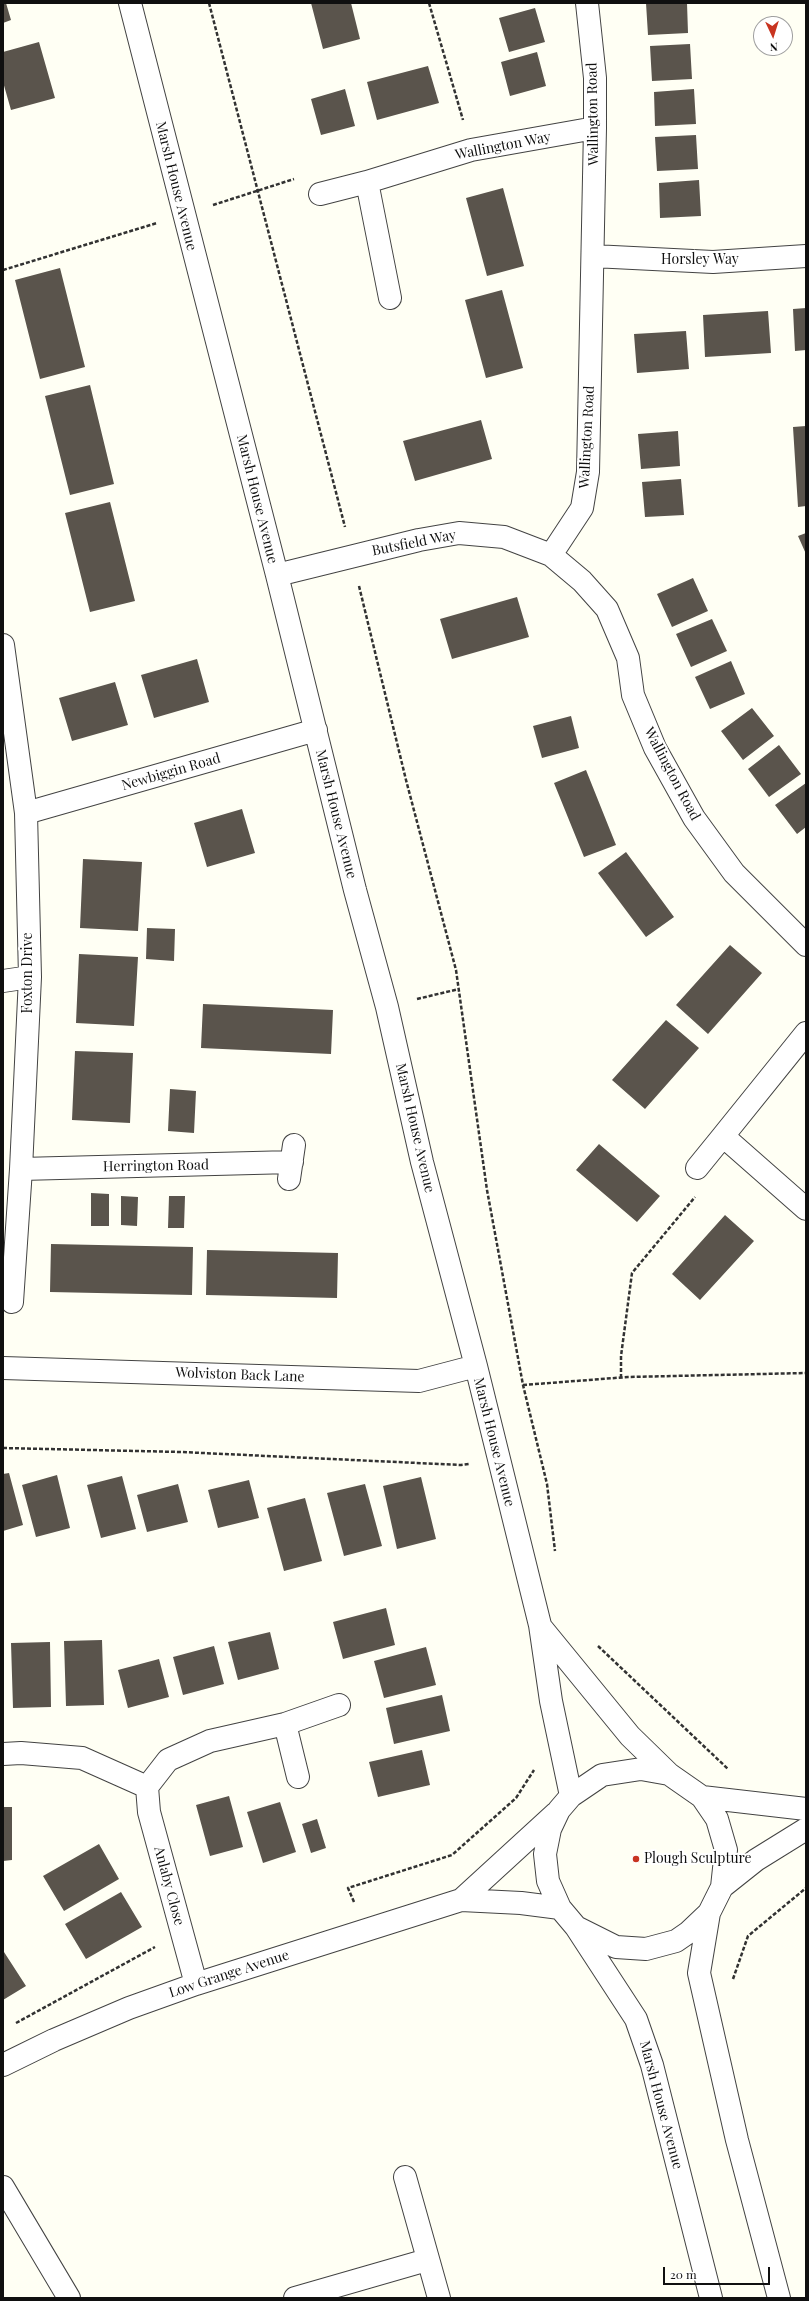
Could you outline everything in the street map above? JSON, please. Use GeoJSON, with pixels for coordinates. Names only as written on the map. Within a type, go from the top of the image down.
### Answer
{"type":"FeatureCollection","features":[{"type":"Feature","properties":{"kind":"street","name":"Marsh House Avenue"},"geometry":{"type":"LineString","coordinates":[[130,3],[277,575],[355,890],[386,1007],[424,1170],[476,1366],[497,1458],[540,1625],[565,1803]]}},
{"type":"Feature","properties":{"kind":"street","name":"Wallington Road"},"geometry":{"type":"LineString","coordinates":[[587,3],[595,78],[588,472],[582,508],[551,555],[582,581],[607,610],[628,658],[633,695],[654,748],[694,818],[734,873],[806,945]]}},
{"type":"Feature","properties":{"kind":"street","name":"Wallington Way"},"geometry":{"type":"LineString","coordinates":[[320,194],[367,182],[471,150],[595,128]]}},
{"type":"Feature","properties":{"kind":"street"},"geometry":{"type":"LineString","coordinates":[[367,182],[390,298]]}},
{"type":"Feature","properties":{"kind":"street","name":"Horsley Way"},"geometry":{"type":"LineString","coordinates":[[593,256],[713,262],[806,256]]}},
{"type":"Feature","properties":{"kind":"street","name":"Butsfield Way"},"geometry":{"type":"LineString","coordinates":[[277,575],[419,540],[459,533],[504,537],[551,555]]}},
{"type":"Feature","properties":{"kind":"street","name":"Foxton Drive"},"geometry":{"type":"LineString","coordinates":[[3,645],[26,813],[30,977],[21,1169],[12,1302]]}},
{"type":"Feature","properties":{"kind":"street","name":"Newbiggin Road"},"geometry":{"type":"LineString","coordinates":[[26,813],[316,730]]}},
{"type":"Feature","properties":{"kind":"street"},"geometry":{"type":"LineString","coordinates":[[3,981],[30,977]]}},
{"type":"Feature","properties":{"kind":"street"},"geometry":{"type":"LineString","coordinates":[[697,1168],[806,1033]]}},
{"type":"Feature","properties":{"kind":"street"},"geometry":{"type":"LineString","coordinates":[[723,1136],[774,1179],[806,1209]]}},
{"type":"Feature","properties":{"kind":"street","name":"Herrington Road"},"geometry":{"type":"LineString","coordinates":[[21,1169],[292,1162]]}},
{"type":"Feature","properties":{"kind":"street","name":"Wolviston Back Lane"},"geometry":{"type":"LineString","coordinates":[[3,1368],[418,1381],[476,1366]]}},
{"type":"Feature","properties":{"kind":"street","name":"Marsh House Avenue"},"geometry":{"type":"LineString","coordinates":[[540,1625],[630,1736],[669,1774],[702,1797],[717,1819],[726,1850],[722,1887],[709,1912],[689,1932],[676,1940],[646,1949],[616,1947],[576,1927]]}},
{"type":"Feature","properties":{"kind":"street"},"geometry":{"type":"LineString","coordinates":[[3,1754],[21,1753],[82,1758],[147,1786],[168,1760],[210,1742],[285,1724],[339,1705]]}},
{"type":"Feature","properties":{"kind":"street"},"geometry":{"type":"LineString","coordinates":[[285,1724],[298,1777]]}},
{"type":"Feature","properties":{"kind":"street","name":"Marsh House Avenue"},"geometry":{"type":"LineString","coordinates":[[669,1774],[641,1769],[602,1775],[565,1803],[550,1829],[545,1854],[548,1881],[560,1908],[576,1927],[638,2026],[652,2064],[711,2298]]}},
{"type":"Feature","properties":{"kind":"street","name":"Anlaby Close"},"geometry":{"type":"LineString","coordinates":[[147,1786],[149,1812],[196,1984]]}},
{"type":"Feature","properties":{"kind":"street"},"geometry":{"type":"LineString","coordinates":[[702,1797],[806,1809]]}},
{"type":"Feature","properties":{"kind":"street","name":"Low Grange Avenue"},"geometry":{"type":"LineString","coordinates":[[461,1900],[565,1803]]}},
{"type":"Feature","properties":{"kind":"street"},"geometry":{"type":"LineString","coordinates":[[722,1887],[756,1860],[806,1829]]}},
{"type":"Feature","properties":{"kind":"street","name":"Low Grange Avenue"},"geometry":{"type":"LineString","coordinates":[[3,2066],[54,2040],[115,2014],[196,1984],[461,1900],[521,1903],[560,1908]]}},
{"type":"Feature","properties":{"kind":"street","name":"Marsh House Avenue"},"geometry":{"type":"LineString","coordinates":[[709,1912],[699,1973],[737,2140],[779,2298]]}},
{"type":"Feature","properties":{"kind":"street"},"geometry":{"type":"LineString","coordinates":[[405,2177],[427,2260],[439,2298]]}},
{"type":"Feature","properties":{"kind":"street"},"geometry":{"type":"LineString","coordinates":[[3,2187],[69,2298]]}},
{"type":"Feature","properties":{"kind":"street"},"geometry":{"type":"LineString","coordinates":[[295,2298],[427,2260]]}},
{"type":"Feature","properties":{"kind":"path"},"geometry":{"type":"LineString","coordinates":[[209,3],[340,503]]}},
{"type":"Feature","properties":{"kind":"path"},"geometry":{"type":"LineString","coordinates":[[429,3],[471,150]]}},
{"type":"Feature","properties":{"kind":"path"},"geometry":{"type":"LineString","coordinates":[[3,270],[184,215],[258,189],[313,173],[320,194]]}},
{"type":"Feature","properties":{"kind":"path"},"geometry":{"type":"LineString","coordinates":[[365,606],[406,780],[456,970],[487,1190],[524,1385],[547,1484],[555,1554]]}},
{"type":"Feature","properties":{"kind":"path"},"geometry":{"type":"LineString","coordinates":[[621,1378],[621,1356],[632,1273],[707,1183],[697,1168]]}},
{"type":"Feature","properties":{"kind":"path"},"geometry":{"type":"LineString","coordinates":[[524,1385],[621,1378],[806,1373]]}},
{"type":"Feature","properties":{"kind":"path"},"geometry":{"type":"LineString","coordinates":[[3,1448],[181,1452],[461,1466],[497,1458]]}},
{"type":"Feature","properties":{"kind":"path"},"geometry":{"type":"LineString","coordinates":[[596,1644],[729,1769]]}},
{"type":"Feature","properties":{"kind":"path"},"geometry":{"type":"LineString","coordinates":[[452,1855],[516,1798],[535,1768]]}},
{"type":"Feature","properties":{"kind":"path"},"geometry":{"type":"LineString","coordinates":[[10,2026],[150,1952],[181,1928]]}},
{"type":"Feature","properties":{"kind":"building"},"geometry":{"type":"Polygon","coordinates":[[[3,3],[6,3],[11,20],[3,23],[3,3]]]}},
{"type":"Feature","properties":{"kind":"building"},"geometry":{"type":"Polygon","coordinates":[[[311,3],[351,3],[360,39],[323,49],[311,3]]]}},
{"type":"Feature","properties":{"kind":"building"},"geometry":{"type":"Polygon","coordinates":[[[646,3],[687,3],[688,33],[648,35],[646,3]]]}},
{"type":"Feature","properties":{"kind":"building"},"geometry":{"type":"Polygon","coordinates":[[[535,8],[545,42],[509,52],[499,18],[535,8]]]}},
{"type":"Feature","properties":{"kind":"building"},"geometry":{"type":"Polygon","coordinates":[[[39,42],[55,98],[11,110],[3,82],[3,52],[39,42]]]}},
{"type":"Feature","properties":{"kind":"building"},"geometry":{"type":"Polygon","coordinates":[[[690,44],[692,79],[652,81],[650,46],[690,44]]]}},
{"type":"Feature","properties":{"kind":"building"},"geometry":{"type":"Polygon","coordinates":[[[537,52],[546,86],[510,96],[501,62],[537,52]]]}},
{"type":"Feature","properties":{"kind":"building"},"geometry":{"type":"Polygon","coordinates":[[[428,66],[439,103],[377,120],[367,82],[428,66]]]}},
{"type":"Feature","properties":{"kind":"building"},"geometry":{"type":"Polygon","coordinates":[[[345,89],[355,126],[321,135],[311,99],[345,89]]]}},
{"type":"Feature","properties":{"kind":"building"},"geometry":{"type":"Polygon","coordinates":[[[694,89],[696,124],[655,126],[654,92],[694,89]]]}},
{"type":"Feature","properties":{"kind":"building"},"geometry":{"type":"Polygon","coordinates":[[[696,135],[698,169],[657,171],[655,137],[696,135]]]}},
{"type":"Feature","properties":{"kind":"building"},"geometry":{"type":"Polygon","coordinates":[[[699,180],[701,216],[660,218],[659,183],[699,180]]]}},
{"type":"Feature","properties":{"kind":"building"},"geometry":{"type":"Polygon","coordinates":[[[503,188],[524,266],[487,276],[466,198],[503,188]]]}},
{"type":"Feature","properties":{"kind":"building"},"geometry":{"type":"Polygon","coordinates":[[[60,268],[85,367],[40,379],[15,280],[60,268]]]}},
{"type":"Feature","properties":{"kind":"building"},"geometry":{"type":"Polygon","coordinates":[[[502,290],[523,368],[486,378],[465,300],[502,290]]]}},
{"type":"Feature","properties":{"kind":"building"},"geometry":{"type":"Polygon","coordinates":[[[806,308],[806,350],[795,351],[793,309],[806,308]]]}},
{"type":"Feature","properties":{"kind":"building"},"geometry":{"type":"Polygon","coordinates":[[[768,311],[771,353],[705,357],[703,315],[768,311]]]}},
{"type":"Feature","properties":{"kind":"building"},"geometry":{"type":"Polygon","coordinates":[[[686,331],[689,369],[637,373],[634,334],[686,331]]]}},
{"type":"Feature","properties":{"kind":"building"},"geometry":{"type":"Polygon","coordinates":[[[90,385],[114,484],[70,495],[45,396],[90,385]]]}},
{"type":"Feature","properties":{"kind":"building"},"geometry":{"type":"Polygon","coordinates":[[[481,420],[492,459],[415,481],[403,441],[481,420]]]}},
{"type":"Feature","properties":{"kind":"building"},"geometry":{"type":"Polygon","coordinates":[[[806,426],[806,506],[798,507],[793,427],[806,426]]]}},
{"type":"Feature","properties":{"kind":"building"},"geometry":{"type":"Polygon","coordinates":[[[678,431],[680,466],[641,469],[638,434],[678,431]]]}},
{"type":"Feature","properties":{"kind":"building"},"geometry":{"type":"Polygon","coordinates":[[[681,479],[684,515],[645,517],[642,482],[681,479]]]}},
{"type":"Feature","properties":{"kind":"building"},"geometry":{"type":"Polygon","coordinates":[[[110,502],[135,601],[90,612],[65,513],[110,502]]]}},
{"type":"Feature","properties":{"kind":"building"},"geometry":{"type":"Polygon","coordinates":[[[806,533],[806,554],[798,536],[806,533]]]}},
{"type":"Feature","properties":{"kind":"building"},"geometry":{"type":"Polygon","coordinates":[[[693,578],[708,611],[672,627],[657,594],[693,578]]]}},
{"type":"Feature","properties":{"kind":"building"},"geometry":{"type":"Polygon","coordinates":[[[517,597],[529,637],[452,659],[440,619],[517,597]]]}},
{"type":"Feature","properties":{"kind":"building"},"geometry":{"type":"Polygon","coordinates":[[[712,619],[727,651],[691,667],[676,634],[712,619]]]}},
{"type":"Feature","properties":{"kind":"building"},"geometry":{"type":"Polygon","coordinates":[[[197,659],[209,702],[154,718],[141,675],[197,659]]]}},
{"type":"Feature","properties":{"kind":"building"},"geometry":{"type":"Polygon","coordinates":[[[731,661],[745,694],[710,709],[695,677],[731,661]]]}},
{"type":"Feature","properties":{"kind":"building"},"geometry":{"type":"Polygon","coordinates":[[[115,682],[128,725],[72,741],[59,698],[115,682]]]}},
{"type":"Feature","properties":{"kind":"building"},"geometry":{"type":"Polygon","coordinates":[[[752,708],[774,736],[743,760],[721,731],[752,708]]]}},
{"type":"Feature","properties":{"kind":"building"},"geometry":{"type":"Polygon","coordinates":[[[571,716],[579,748],[542,758],[533,726],[571,716]]]}},
{"type":"Feature","properties":{"kind":"building"},"geometry":{"type":"Polygon","coordinates":[[[779,745],[801,774],[769,797],[748,769],[779,745]]]}},
{"type":"Feature","properties":{"kind":"building"},"geometry":{"type":"Polygon","coordinates":[[[586,770],[616,845],[584,857],[554,783],[586,770]]]}},
{"type":"Feature","properties":{"kind":"building"},"geometry":{"type":"Polygon","coordinates":[[[806,783],[806,827],[797,834],[775,805],[806,783]]]}},
{"type":"Feature","properties":{"kind":"building"},"geometry":{"type":"Polygon","coordinates":[[[242,809],[255,853],[207,867],[194,823],[242,809]]]}},
{"type":"Feature","properties":{"kind":"building"},"geometry":{"type":"Polygon","coordinates":[[[626,852],[674,917],[646,937],[598,873],[626,852]]]}},
{"type":"Feature","properties":{"kind":"building"},"geometry":{"type":"Polygon","coordinates":[[[83,859],[142,862],[138,931],[80,928],[83,859]]]}},
{"type":"Feature","properties":{"kind":"building"},"geometry":{"type":"Polygon","coordinates":[[[147,928],[175,929],[174,961],[146,959],[147,928]]]}},
{"type":"Feature","properties":{"kind":"building"},"geometry":{"type":"Polygon","coordinates":[[[730,945],[762,973],[708,1034],[676,1005],[730,945]]]}},
{"type":"Feature","properties":{"kind":"building"},"geometry":{"type":"Polygon","coordinates":[[[79,954],[138,957],[134,1026],[76,1023],[79,954]]]}},
{"type":"Feature","properties":{"kind":"building"},"geometry":{"type":"Polygon","coordinates":[[[203,1004],[333,1010],[331,1054],[201,1048],[203,1004]]]}},
{"type":"Feature","properties":{"kind":"building"},"geometry":{"type":"Polygon","coordinates":[[[666,1020],[699,1048],[645,1109],[612,1080],[666,1020]]]}},
{"type":"Feature","properties":{"kind":"building"},"geometry":{"type":"Polygon","coordinates":[[[75,1051],[133,1053],[130,1123],[72,1120],[75,1051]]]}},
{"type":"Feature","properties":{"kind":"building"},"geometry":{"type":"Polygon","coordinates":[[[170,1089],[196,1091],[194,1133],[168,1131],[170,1089]]]}},
{"type":"Feature","properties":{"kind":"building"},"geometry":{"type":"Polygon","coordinates":[[[599,1144],[660,1196],[637,1222],[576,1170],[599,1144]]]}},
{"type":"Feature","properties":{"kind":"building"},"geometry":{"type":"Polygon","coordinates":[[[91,1193],[109,1194],[109,1226],[91,1226],[91,1193]]]}},
{"type":"Feature","properties":{"kind":"building"},"geometry":{"type":"Polygon","coordinates":[[[121,1196],[138,1197],[137,1226],[121,1225],[121,1196]]]}},
{"type":"Feature","properties":{"kind":"building"},"geometry":{"type":"Polygon","coordinates":[[[169,1196],[185,1196],[184,1228],[168,1228],[169,1196]]]}},
{"type":"Feature","properties":{"kind":"building"},"geometry":{"type":"Polygon","coordinates":[[[725,1215],[754,1241],[700,1300],[672,1274],[725,1215]]]}},
{"type":"Feature","properties":{"kind":"building"},"geometry":{"type":"Polygon","coordinates":[[[51,1244],[193,1247],[192,1295],[50,1292],[51,1244]]]}},
{"type":"Feature","properties":{"kind":"building"},"geometry":{"type":"Polygon","coordinates":[[[207,1250],[338,1253],[337,1298],[206,1295],[207,1250]]]}},
{"type":"Feature","properties":{"kind":"building"},"geometry":{"type":"Polygon","coordinates":[[[9,1473],[23,1525],[3,1531],[3,1474],[9,1473]]]}},
{"type":"Feature","properties":{"kind":"building"},"geometry":{"type":"Polygon","coordinates":[[[57,1475],[70,1528],[36,1537],[22,1485],[57,1475]]]}},
{"type":"Feature","properties":{"kind":"building"},"geometry":{"type":"Polygon","coordinates":[[[122,1476],[136,1529],[101,1538],[87,1485],[122,1476]]]}},
{"type":"Feature","properties":{"kind":"building"},"geometry":{"type":"Polygon","coordinates":[[[421,1477],[436,1539],[397,1549],[383,1486],[421,1477]]]}},
{"type":"Feature","properties":{"kind":"building"},"geometry":{"type":"Polygon","coordinates":[[[249,1480],[259,1518],[218,1528],[208,1490],[249,1480]]]}},
{"type":"Feature","properties":{"kind":"building"},"geometry":{"type":"Polygon","coordinates":[[[178,1484],[188,1522],[147,1532],[137,1495],[178,1484]]]}},
{"type":"Feature","properties":{"kind":"building"},"geometry":{"type":"Polygon","coordinates":[[[365,1484],[382,1546],[344,1556],[327,1493],[365,1484]]]}},
{"type":"Feature","properties":{"kind":"building"},"geometry":{"type":"Polygon","coordinates":[[[305,1498],[322,1561],[284,1571],[267,1508],[305,1498]]]}},
{"type":"Feature","properties":{"kind":"building"},"geometry":{"type":"Polygon","coordinates":[[[386,1608],[395,1645],[343,1659],[333,1622],[386,1608]]]}},
{"type":"Feature","properties":{"kind":"building"},"geometry":{"type":"Polygon","coordinates":[[[270,1632],[279,1669],[238,1680],[228,1642],[270,1632]]]}},
{"type":"Feature","properties":{"kind":"building"},"geometry":{"type":"Polygon","coordinates":[[[102,1640],[104,1705],[66,1706],[64,1641],[102,1640]]]}},
{"type":"Feature","properties":{"kind":"building"},"geometry":{"type":"Polygon","coordinates":[[[50,1642],[51,1707],[13,1708],[11,1643],[50,1642]]]}},
{"type":"Feature","properties":{"kind":"building"},"geometry":{"type":"Polygon","coordinates":[[[214,1646],[224,1684],[183,1695],[173,1657],[214,1646]]]}},
{"type":"Feature","properties":{"kind":"building"},"geometry":{"type":"Polygon","coordinates":[[[426,1647],[436,1685],[384,1698],[374,1661],[426,1647]]]}},
{"type":"Feature","properties":{"kind":"building"},"geometry":{"type":"Polygon","coordinates":[[[159,1659],[169,1697],[128,1708],[118,1670],[159,1659]]]}},
{"type":"Feature","properties":{"kind":"building"},"geometry":{"type":"Polygon","coordinates":[[[442,1695],[450,1731],[394,1744],[386,1708],[442,1695]]]}},
{"type":"Feature","properties":{"kind":"building"},"geometry":{"type":"Polygon","coordinates":[[[422,1750],[430,1785],[378,1797],[369,1762],[422,1750]]]}},
{"type":"Feature","properties":{"kind":"building"},"geometry":{"type":"Polygon","coordinates":[[[229,1796],[243,1847],[210,1856],[196,1805],[229,1796]]]}},
{"type":"Feature","properties":{"kind":"building"},"geometry":{"type":"Polygon","coordinates":[[[280,1802],[296,1852],[263,1863],[247,1812],[280,1802]]]}},
{"type":"Feature","properties":{"kind":"building"},"geometry":{"type":"Polygon","coordinates":[[[3,1807],[12,1807],[12,1860],[3,1861],[3,1807]]]}},
{"type":"Feature","properties":{"kind":"building"},"geometry":{"type":"Polygon","coordinates":[[[317,1819],[326,1848],[311,1853],[302,1824],[317,1819]]]}},
{"type":"Feature","properties":{"kind":"building"},"geometry":{"type":"Polygon","coordinates":[[[99,1844],[119,1879],[64,1911],[43,1876],[99,1844]]]}},
{"type":"Feature","properties":{"kind":"building"},"geometry":{"type":"Polygon","coordinates":[[[121,1892],[142,1927],[86,1959],[65,1924],[121,1892]]]}},
{"type":"Feature","properties":{"kind":"building"},"geometry":{"type":"Polygon","coordinates":[[[4,1952],[26,1986],[3,2000],[3,1953],[4,1952]]]}},
{"type":"Feature","properties":{"kind":"place","name":"Plough Sculpture"},"geometry":{"type":"Point","coordinates":[636,1859]}}]}
